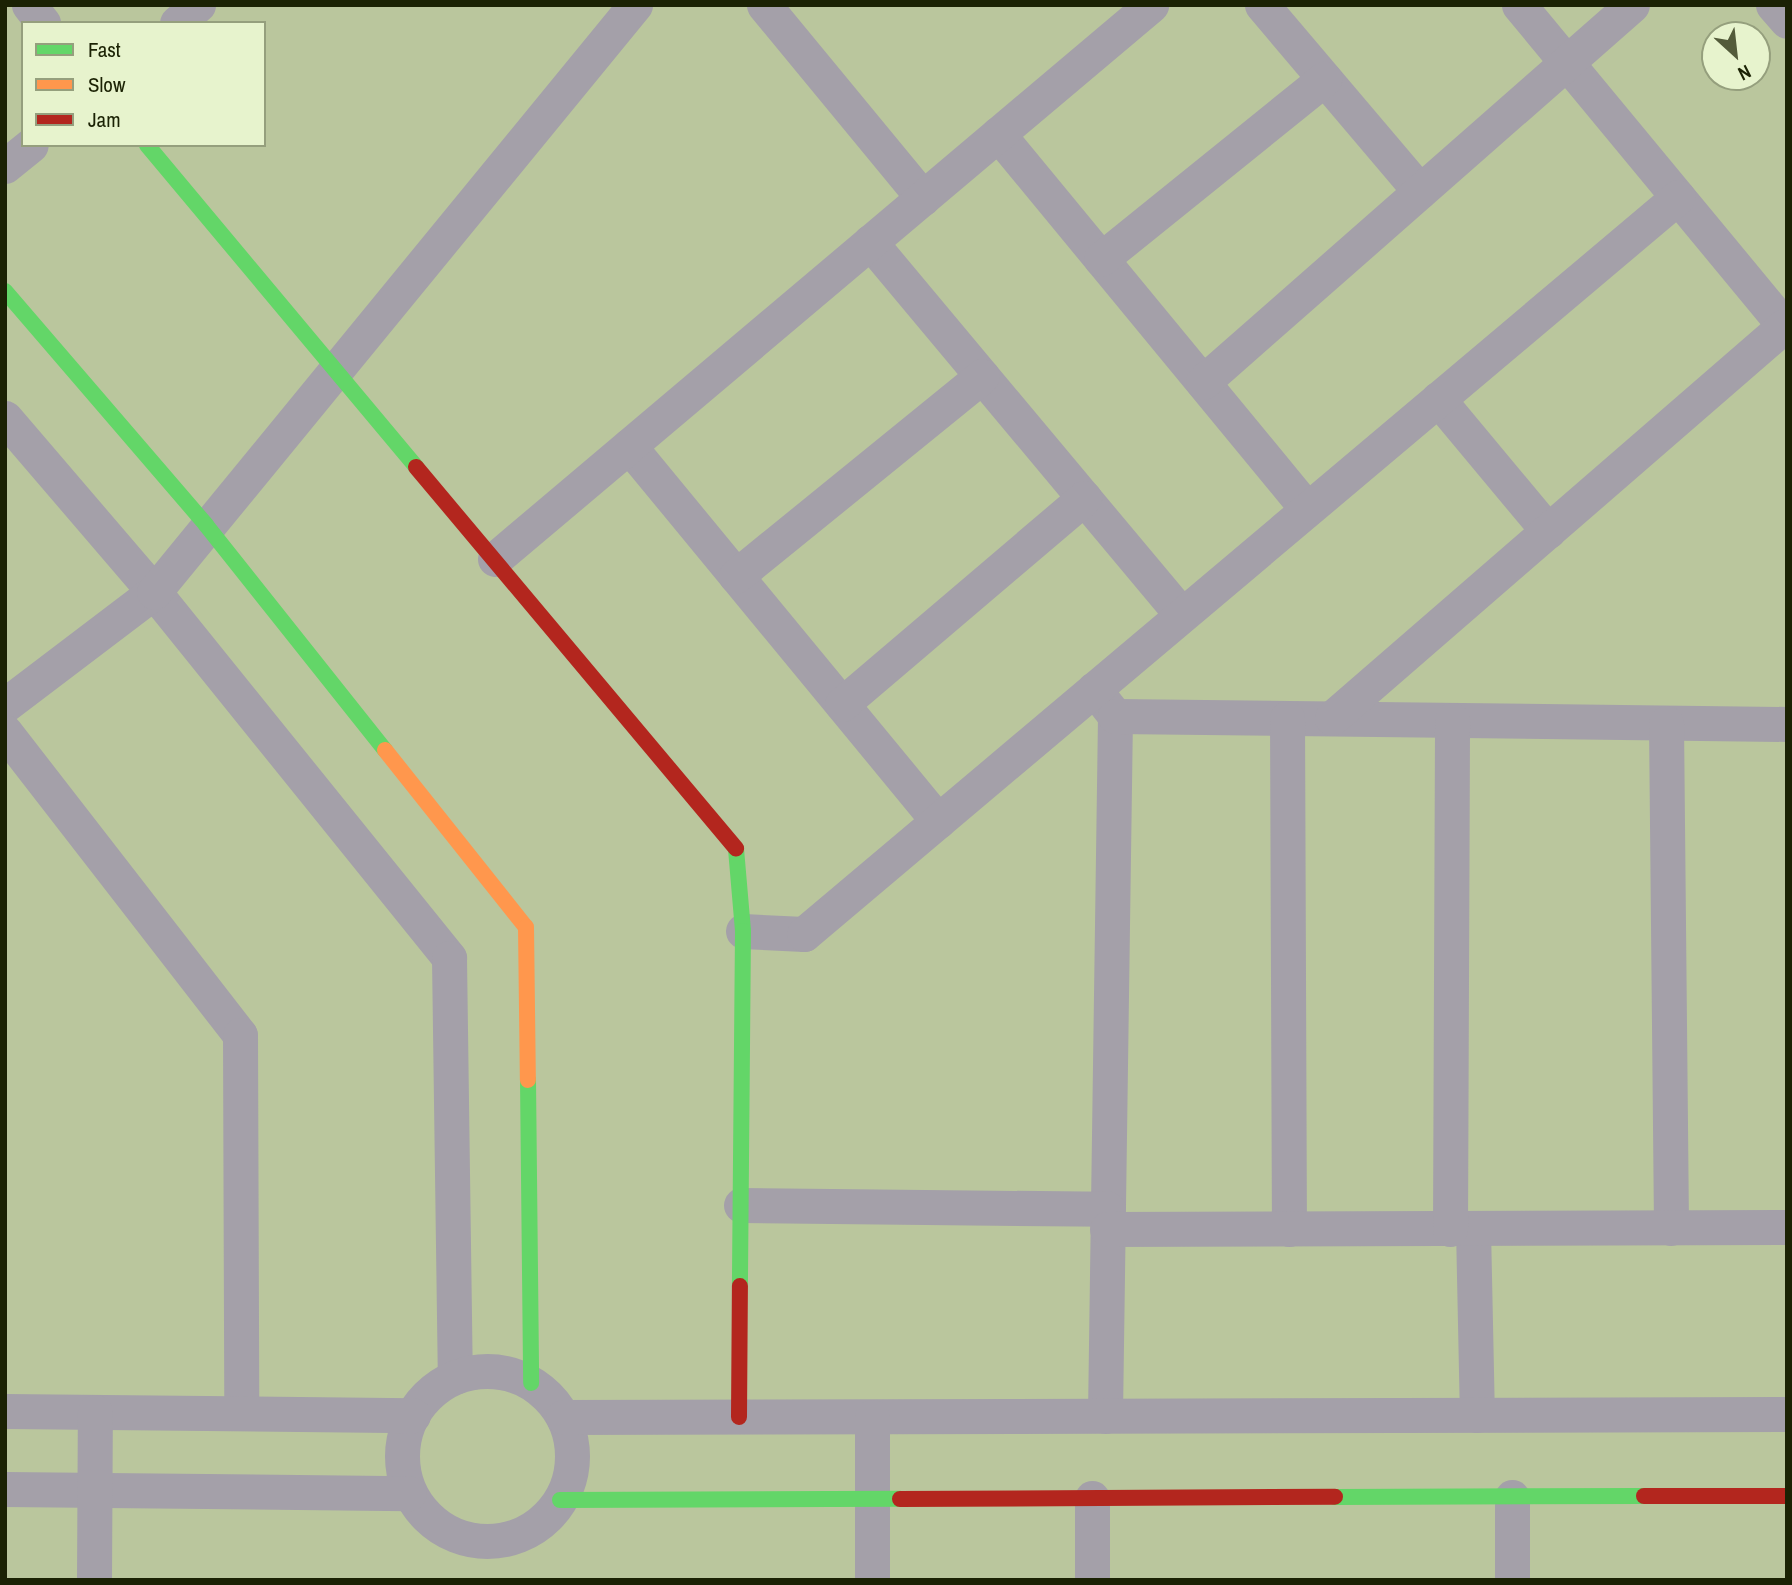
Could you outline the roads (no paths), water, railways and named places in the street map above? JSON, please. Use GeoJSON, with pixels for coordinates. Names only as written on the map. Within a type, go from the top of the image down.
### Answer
{"type":"FeatureCollection","features":[{"type":"Feature","properties":{"kind":"street"},"geometry":{"type":"LineString","coordinates":[[29,5],[41,21]]}},
{"type":"Feature","properties":{"kind":"street"},"geometry":{"type":"LineString","coordinates":[[179,21],[198,5]]}},
{"type":"Feature","properties":{"kind":"street"},"geometry":{"type":"LineString","coordinates":[[5,705],[154,592],[206,525],[635,5]]}},
{"type":"Feature","properties":{"kind":"street"},"geometry":{"type":"LineString","coordinates":[[764,5],[923,198]]}},
{"type":"Feature","properties":{"kind":"street"},"geometry":{"type":"LineString","coordinates":[[495,559],[1151,5]]}},
{"type":"Feature","properties":{"kind":"street"},"geometry":{"type":"LineString","coordinates":[[1262,5],[1420,191]]}},
{"type":"Feature","properties":{"kind":"street"},"geometry":{"type":"LineString","coordinates":[[1332,718],[1785,328],[1519,5]]}},
{"type":"Feature","properties":{"kind":"street"},"geometry":{"type":"LineString","coordinates":[[1203,382],[1632,5]]}},
{"type":"Feature","properties":{"kind":"street"},"geometry":{"type":"LineString","coordinates":[[1773,5],[1787,21]]}},
{"type":"Feature","properties":{"kind":"street"},"geometry":{"type":"LineString","coordinates":[[1101,259],[1324,79]]}},
{"type":"Feature","properties":{"kind":"street"},"geometry":{"type":"LineString","coordinates":[[998,134],[1307,509]]}},
{"type":"Feature","properties":{"kind":"street"},"geometry":{"type":"LineString","coordinates":[[5,166],[29,147]]}},
{"type":"Feature","properties":{"kind":"street"},"geometry":{"type":"LineString","coordinates":[[149,147],[740,854],[743,930],[738,1417]]}},
{"type":"Feature","properties":{"kind":"street"},"geometry":{"type":"LineString","coordinates":[[743,930],[804,934],[1678,197]]}},
{"type":"Feature","properties":{"kind":"street"},"geometry":{"type":"LineString","coordinates":[[870,242],[1182,615]]}},
{"type":"Feature","properties":{"kind":"street"},"geometry":{"type":"LineString","coordinates":[[5,290],[206,525],[526,927],[531,1383]]}},
{"type":"Feature","properties":{"kind":"street"},"geometry":{"type":"LineString","coordinates":[[736,576],[982,376]]}},
{"type":"Feature","properties":{"kind":"street"},"geometry":{"type":"LineString","coordinates":[[1438,399],[1548,531]]}},
{"type":"Feature","properties":{"kind":"street"},"geometry":{"type":"LineString","coordinates":[[5,418],[154,592],[449,958],[455,1377]]}},
{"type":"Feature","properties":{"kind":"street"},"geometry":{"type":"LineString","coordinates":[[629,446],[938,821]]}},
{"type":"Feature","properties":{"kind":"street"},"geometry":{"type":"LineString","coordinates":[[842,704],[1084,498]]}},
{"type":"Feature","properties":{"kind":"street"},"geometry":{"type":"LineString","coordinates":[[1094,689],[1115,716],[1105,1416]]}},
{"type":"Feature","properties":{"kind":"street"},"geometry":{"type":"LineString","coordinates":[[1115,716],[1787,724]]}},
{"type":"Feature","properties":{"kind":"street"},"geometry":{"type":"LineString","coordinates":[[1287,718],[1290,1229]]}},
{"type":"Feature","properties":{"kind":"street"},"geometry":{"type":"LineString","coordinates":[[1452,720],[1462,1228],[1477,1415]]}},
{"type":"Feature","properties":{"kind":"street"},"geometry":{"type":"LineString","coordinates":[[1666,723],[1671,1228]]}},
{"type":"Feature","properties":{"kind":"street"},"geometry":{"type":"LineString","coordinates":[[5,732],[240,1035],[241,1413]]}},
{"type":"Feature","properties":{"kind":"street"},"geometry":{"type":"LineString","coordinates":[[741,1205],[1290,1229],[1787,1227]]}},
{"type":"Feature","properties":{"kind":"street"},"geometry":{"type":"LineString","coordinates":[[494,1371],[531,1383],[563,1417],[572,1450],[560,1500],[549,1514],[519,1535],[482,1541],[464,1538],[432,1522],[409,1493],[401,1462],[413,1415],[430,1392],[455,1377],[494,1371]]}},
{"type":"Feature","properties":{"kind":"street"},"geometry":{"type":"LineString","coordinates":[[5,1411],[413,1415]]}},
{"type":"Feature","properties":{"kind":"street"},"geometry":{"type":"LineString","coordinates":[[94,1412],[94,1580]]}},
{"type":"Feature","properties":{"kind":"street"},"geometry":{"type":"LineString","coordinates":[[563,1417],[1787,1414]]}},
{"type":"Feature","properties":{"kind":"street"},"geometry":{"type":"LineString","coordinates":[[872,1416],[873,1580]]}},
{"type":"Feature","properties":{"kind":"street"},"geometry":{"type":"LineString","coordinates":[[5,1489],[409,1493]]}},
{"type":"Feature","properties":{"kind":"street"},"geometry":{"type":"LineString","coordinates":[[560,1500],[1787,1496]]}},
{"type":"Feature","properties":{"kind":"street"},"geometry":{"type":"LineString","coordinates":[[1512,1497],[1512,1580]]}},
{"type":"Feature","properties":{"kind":"street"},"geometry":{"type":"LineString","coordinates":[[1092,1498],[1092,1580]]}}]}
